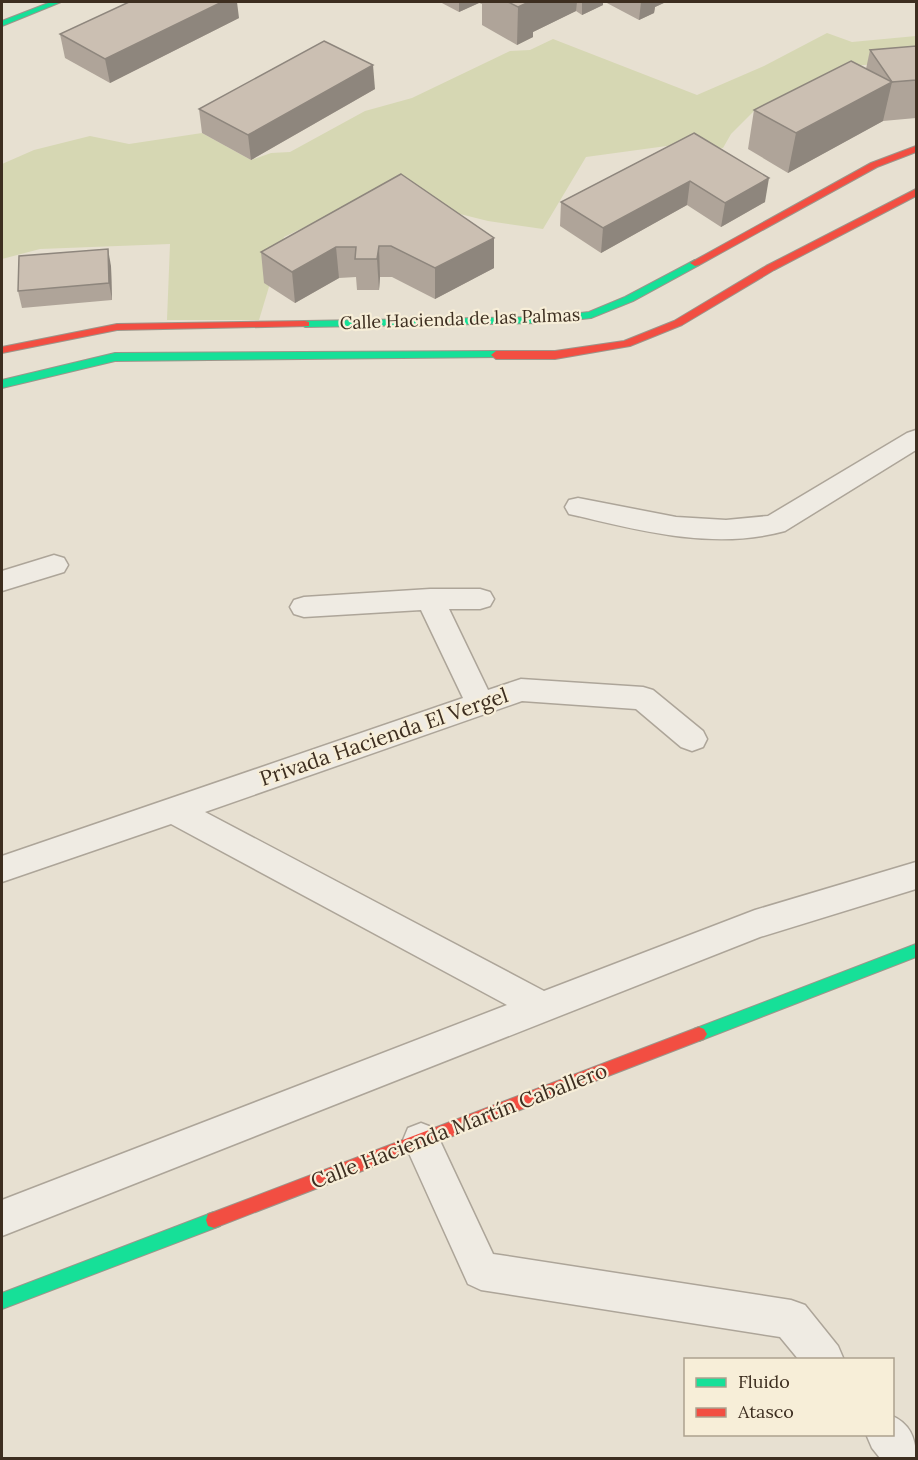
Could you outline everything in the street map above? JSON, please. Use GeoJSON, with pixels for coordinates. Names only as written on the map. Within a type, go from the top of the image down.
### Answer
{"type":"FeatureCollection","features":[{"type":"Feature","properties":{"kind":"main road"},"geometry":{"type":"LineString","coordinates":[[2,24],[57,2]]}},
{"type":"Feature","properties":{"kind":"main road","name":"Calle Hacienda de las Palmas"},"geometry":{"type":"LineString","coordinates":[[2,350],[117,327],[545,321],[591,315],[629,299],[874,165],[916,149]]}},
{"type":"Feature","properties":{"kind":"main road","name":"Calle Hacienda de las Palmas"},"geometry":{"type":"LineString","coordinates":[[2,384],[115,357],[555,355],[626,344],[678,323],[770,268],[916,192]]}},
{"type":"Feature","properties":{"kind":"main road","name":"Calle Hacienda Martín Caballero"},"geometry":{"type":"LineString","coordinates":[[2,1302],[916,951]]}},
{"type":"Feature","properties":{"kind":"street"},"geometry":{"type":"LineString","coordinates":[[578,507],[623,518],[696,527],[731,529],[775,524],[916,439]]}},
{"type":"Feature","properties":{"kind":"street"},"geometry":{"type":"LineString","coordinates":[[2,581],[54,565]]}},
{"type":"Feature","properties":{"kind":"street"},"geometry":{"type":"LineString","coordinates":[[430,599],[480,704]]}},
{"type":"Feature","properties":{"kind":"street"},"geometry":{"type":"LineString","coordinates":[[304,607],[430,599],[480,599]]}},
{"type":"Feature","properties":{"kind":"street","name":"Privada Hacienda El Vergel"},"geometry":{"type":"LineString","coordinates":[[2,868],[521,690],[643,698],[692,739]]}},
{"type":"Feature","properties":{"kind":"street"},"geometry":{"type":"LineString","coordinates":[[173,810],[541,1006]]}},
{"type":"Feature","properties":{"kind":"street"},"geometry":{"type":"LineString","coordinates":[[2,1218],[755,924],[916,876]]}},
{"type":"Feature","properties":{"kind":"street"},"geometry":{"type":"LineString","coordinates":[[421,1140],[481,1271],[791,1319],[823,1358]]}},
{"type":"Feature","properties":{"kind":"street"},"geometry":{"type":"LineString","coordinates":[[888,1436],[905,1458]]}},
{"type":"Feature","properties":{"kind":"green space"},"geometry":{"type":"Polygon","coordinates":[[[827,33],[852,42],[916,36],[916,61],[851,66],[807,91],[754,111],[731,134],[723,148],[674,145],[586,157],[543,229],[488,221],[408,201],[355,203],[284,237],[259,320],[167,320],[170,244],[40,249],[2,259],[2,164],[34,150],[90,136],[129,144],[202,133],[251,160],[271,153],[290,152],[365,111],[412,98],[510,51],[530,50],[553,39],[697,95],[764,66],[827,33]]]}},
{"type":"Feature","properties":{"kind":"building"},"geometry":{"type":"Polygon","coordinates":[[[129,2],[222,2],[105,59],[60,34],[129,2]]]}},
{"type":"Feature","properties":{"kind":"building"},"geometry":{"type":"Polygon","coordinates":[[[508,2],[529,2],[518,7],[508,2]]]}},
{"type":"Feature","properties":{"kind":"building"},"geometry":{"type":"Polygon","coordinates":[[[324,41],[373,65],[248,135],[199,109],[324,41]]]}},
{"type":"Feature","properties":{"kind":"building"},"geometry":{"type":"Polygon","coordinates":[[[916,46],[916,80],[892,82],[870,50],[916,46]]]}},
{"type":"Feature","properties":{"kind":"building"},"geometry":{"type":"Polygon","coordinates":[[[851,61],[892,82],[796,133],[754,110],[851,61]]]}},
{"type":"Feature","properties":{"kind":"building"},"geometry":{"type":"Polygon","coordinates":[[[694,133],[769,178],[725,203],[690,181],[603,228],[561,202],[694,133]]]}},
{"type":"Feature","properties":{"kind":"building"},"geometry":{"type":"Polygon","coordinates":[[[401,174],[494,238],[435,268],[391,246],[379,246],[377,259],[355,259],[356,247],[336,247],[292,272],[261,252],[401,174]]]}},
{"type":"Feature","properties":{"kind":"building"},"geometry":{"type":"Polygon","coordinates":[[[108,249],[109,283],[18,291],[19,256],[108,249]]]}},
{"type":"Feature","properties":{"kind":"traffic: fast"},"geometry":{"type":"LineString","coordinates":[[2,24],[57,2]]}},
{"type":"Feature","properties":{"kind":"traffic: fast"},"geometry":{"type":"LineString","coordinates":[[305,324],[545,320],[591,315],[629,299],[695,263]]}},
{"type":"Feature","properties":{"kind":"traffic: fast"},"geometry":{"type":"LineString","coordinates":[[2,384],[115,357],[496,355]]}},
{"type":"Feature","properties":{"kind":"traffic: fast"},"geometry":{"type":"LineString","coordinates":[[699,1034],[916,951]]}},
{"type":"Feature","properties":{"kind":"traffic: fast"},"geometry":{"type":"LineString","coordinates":[[2,1301],[214,1220]]}},
{"type":"Feature","properties":{"kind":"traffic: jam"},"geometry":{"type":"LineString","coordinates":[[695,263],[874,165],[916,149]]}},
{"type":"Feature","properties":{"kind":"traffic: jam"},"geometry":{"type":"LineString","coordinates":[[496,355],[555,355],[626,344],[678,323],[770,268],[916,192]]}},
{"type":"Feature","properties":{"kind":"traffic: jam"},"geometry":{"type":"LineString","coordinates":[[2,350],[117,327],[305,324]]}},
{"type":"Feature","properties":{"kind":"traffic: jam"},"geometry":{"type":"LineString","coordinates":[[214,1220],[699,1034]]}}]}
